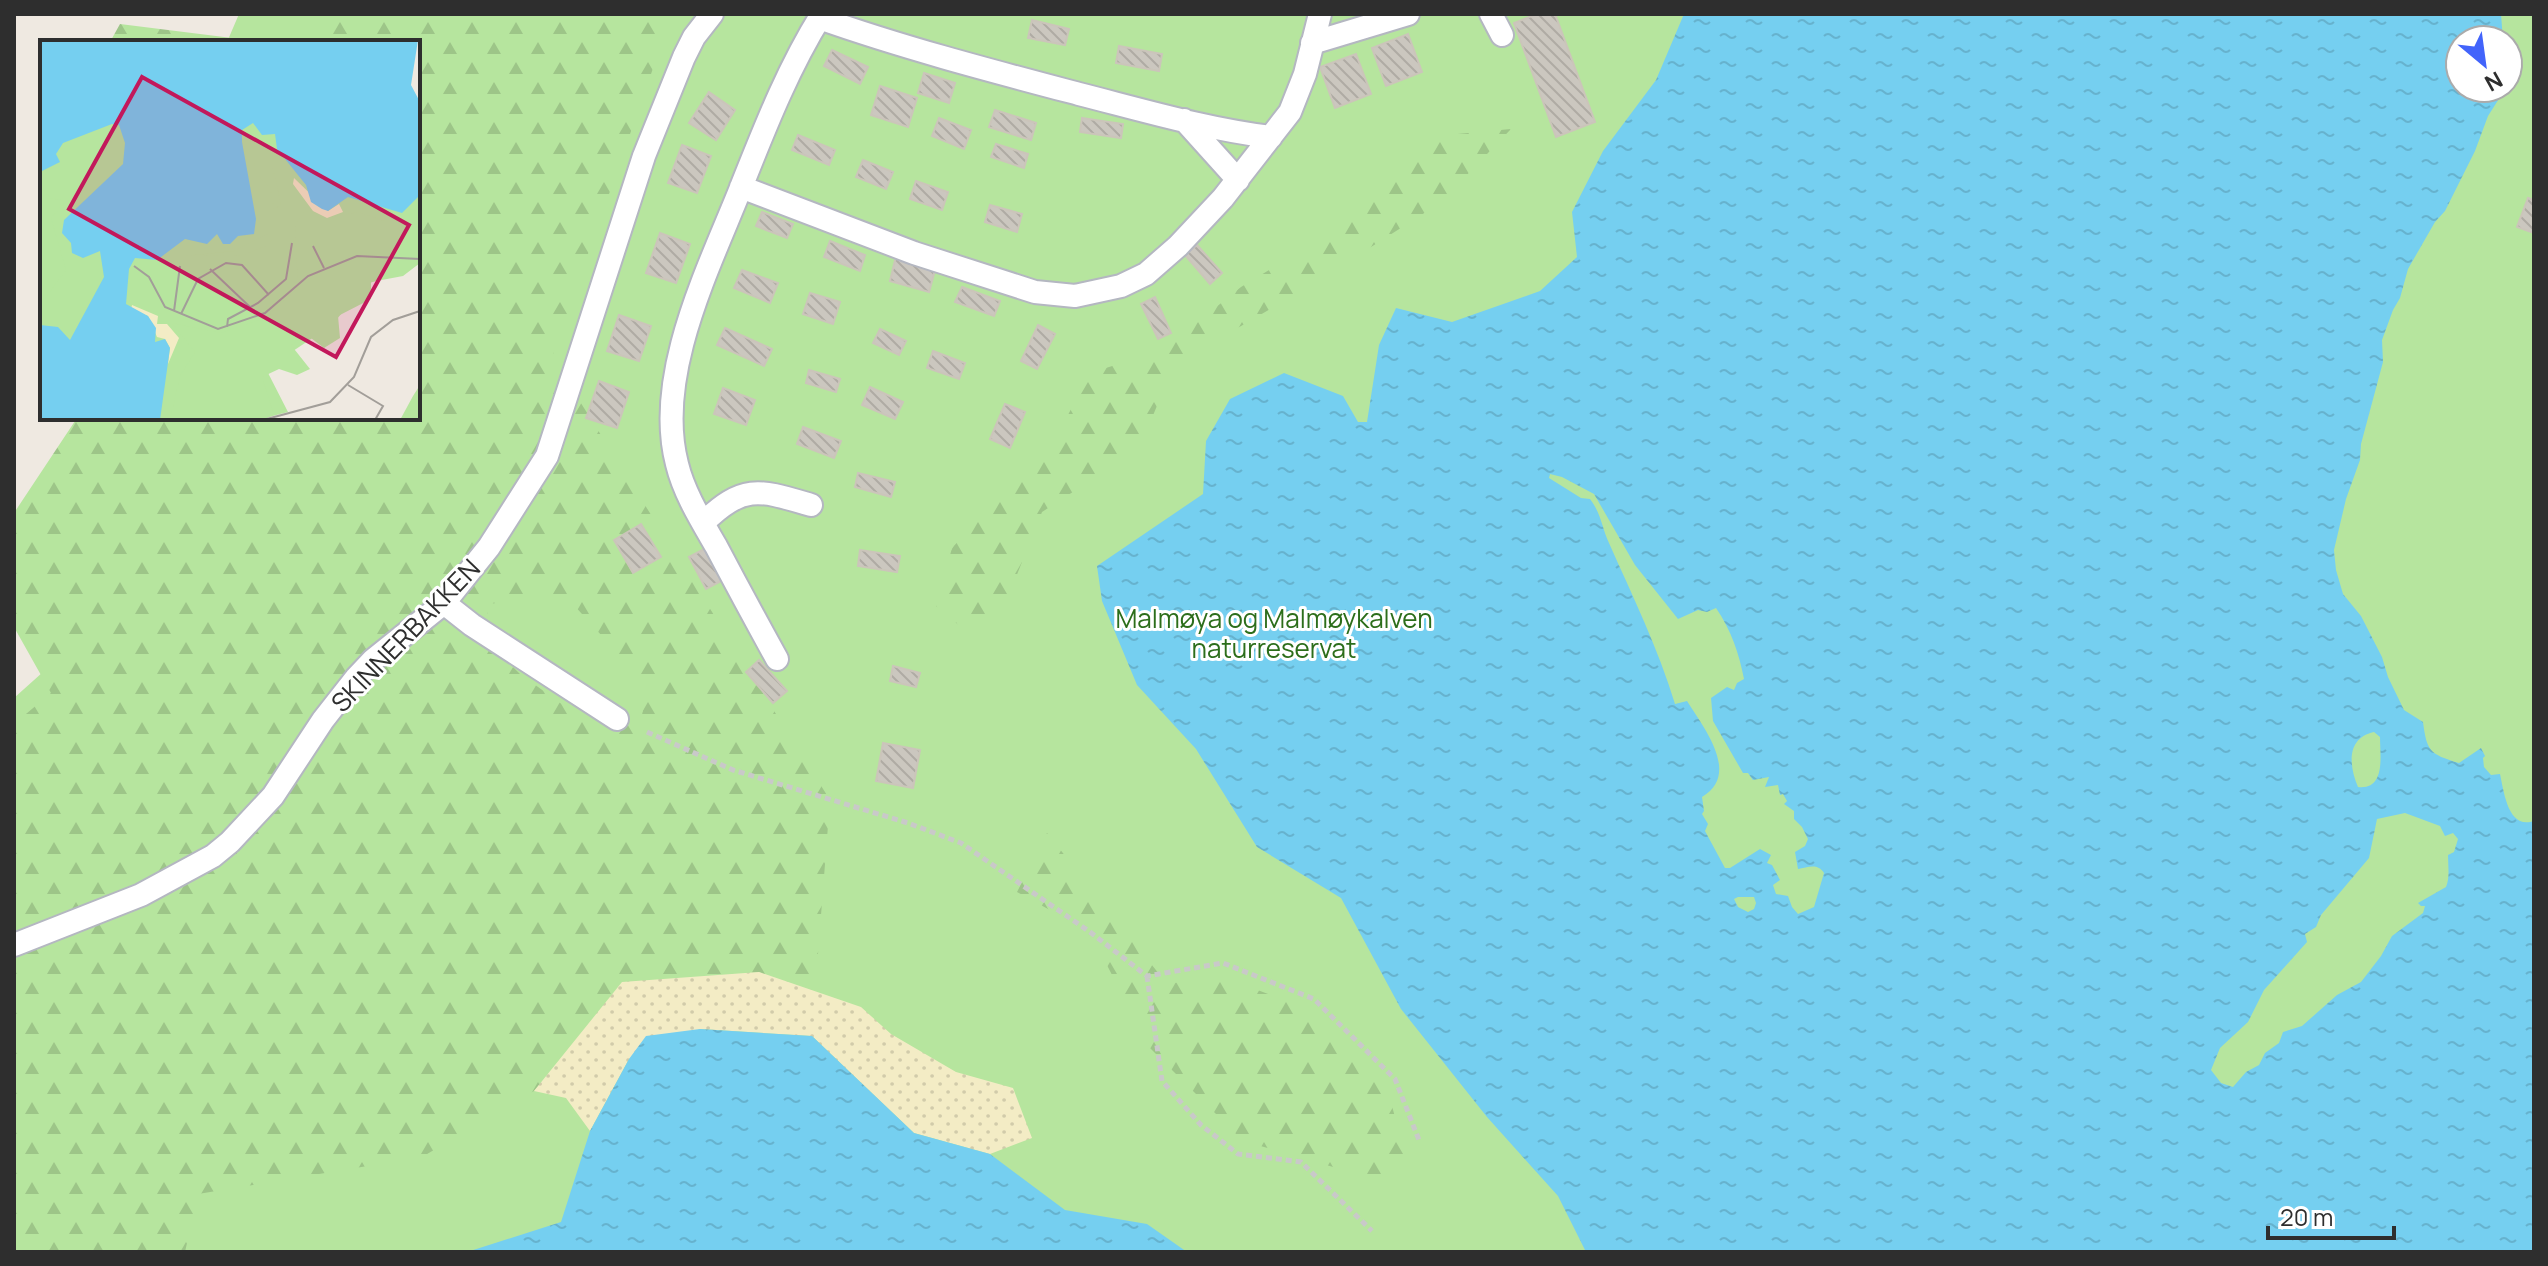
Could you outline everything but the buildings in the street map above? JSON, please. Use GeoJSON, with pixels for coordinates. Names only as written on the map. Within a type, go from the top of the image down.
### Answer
{"type":"FeatureCollection","features":[{"type":"Feature","properties":{"kind":"lane","name":"SKINNERBAKKEN"},"geometry":{"type":"LineString","coordinates":[[14,945],[141,895],[213,856],[230,842],[273,796],[323,720],[356,678],[373,660],[444,603],[489,547],[547,456],[644,156],[684,57],[694,37],[712,14]]}},
{"type":"Feature","properties":{"kind":"lane"},"geometry":{"type":"LineString","coordinates":[[741,187],[988,279],[1035,292],[1075,296],[1121,286],[1146,274],[1178,246],[1238,180],[1290,112],[1305,74],[1320,14]]}},
{"type":"Feature","properties":{"kind":"lane"},"geometry":{"type":"LineString","coordinates":[[1312,43],[1408,14]]}},
{"type":"Feature","properties":{"kind":"lane"},"geometry":{"type":"LineString","coordinates":[[1491,14],[1502,35]]}},
{"type":"Feature","properties":{"kind":"lane"},"geometry":{"type":"LineString","coordinates":[[777,659],[689,498],[677,465],[672,409],[679,362],[702,284],[785,79],[820,16],[988,70],[1241,134],[1271,137]]}},
{"type":"Feature","properties":{"kind":"lane"},"geometry":{"type":"LineString","coordinates":[[1184,120],[1238,180]]}},
{"type":"Feature","properties":{"kind":"lane"},"geometry":{"type":"LineString","coordinates":[[703,523],[722,504],[747,493],[774,494],[811,505]]}},
{"type":"Feature","properties":{"kind":"lane"},"geometry":{"type":"LineString","coordinates":[[444,603],[472,625],[617,719]]}},
{"type":"Feature","properties":{"kind":"path"},"geometry":{"type":"LineString","coordinates":[[617,719],[733,770],[908,823],[961,843],[1090,932],[1147,976],[1162,1081],[1201,1125],[1238,1154],[1301,1162],[1372,1231]]}},
{"type":"Feature","properties":{"kind":"path"},"geometry":{"type":"LineString","coordinates":[[1147,976],[1223,963],[1314,999],[1395,1079],[1419,1140]]}},
{"type":"Feature","properties":{"kind":"green space","name":"Malmøya og Malmøykalven naturreservat"},"geometry":{"type":"Polygon","coordinates":[[[239,14],[2534,14],[2534,1252],[14,1252],[14,698],[72,646],[415,420],[420,420],[420,40],[228,40],[239,14]]]}},
{"type":"Feature","properties":{"kind":"green space"},"geometry":{"type":"Polygon","coordinates":[[[317,14],[672,14],[552,357],[830,800],[815,992],[759,972],[622,982],[534,1091],[422,1157],[198,1194],[185,1252],[14,1252],[14,724],[51,693],[14,627],[14,513],[76,420],[420,420],[420,40],[302,40],[317,14]],[[533,597],[490,604],[481,635],[520,674],[563,705],[639,727],[647,694],[622,658],[572,603],[533,597]]]}},
{"type":"Feature","properties":{"kind":"green space"},"geometry":{"type":"Polygon","coordinates":[[[120,24],[248,40],[111,40],[120,24]]]}},
{"type":"Feature","properties":{"kind":"green space"},"geometry":{"type":"Polygon","coordinates":[[[1511,129],[1440,203],[1313,284],[1174,365],[1139,449],[1042,512],[996,627],[967,632],[936,606],[952,548],[1002,494],[1048,453],[1090,373],[1163,350],[1241,287],[1324,237],[1436,136],[1511,129]]]}},
{"type":"Feature","properties":{"kind":"green space"},"geometry":{"type":"Polygon","coordinates":[[[1047,833],[1167,984],[1221,976],[1310,1010],[1387,1089],[1410,1169],[1392,1184],[1243,1141],[1149,1047],[1090,932],[1017,892],[1047,833]]]}},
{"type":"Feature","properties":{"kind":"sand"},"geometry":{"type":"Polygon","coordinates":[[[759,972],[861,1007],[891,1034],[956,1072],[1013,1088],[1032,1138],[990,1154],[914,1133],[812,1036],[700,1029],[629,1059],[590,1131],[566,1098],[534,1091],[622,982],[759,972]]]}},
{"type":"Feature","properties":{"kind":"water"},"geometry":{"type":"Polygon","coordinates":[[[1684,14],[2501,14],[2502,24],[2444,24],[2444,104],[2496,104],[2445,211],[2435,222],[2408,269],[2400,298],[2382,340],[2383,362],[2361,444],[2360,460],[2346,499],[2334,550],[2343,594],[2361,616],[2404,710],[2423,722],[2431,750],[2459,763],[2481,748],[2485,756],[2484,767],[2491,775],[2500,774],[2513,815],[2525,822],[2534,821],[2534,1252],[1586,1252],[1558,1196],[1487,1117],[1401,1009],[1341,898],[1257,847],[1196,749],[1137,685],[1102,601],[1097,566],[1203,494],[1206,441],[1230,399],[1284,373],[1343,396],[1358,422],[1367,422],[1379,345],[1396,308],[1452,322],[1540,291],[1577,257],[1572,212],[1603,151],[1656,80],[1684,14]],[[1550,474],[1549,478],[1594,504],[1653,643],[1675,704],[1687,701],[1716,750],[1718,776],[1713,787],[1702,797],[1702,814],[1708,824],[1705,831],[1725,868],[1760,849],[1771,855],[1767,863],[1772,865],[1780,880],[1773,885],[1776,894],[1788,896],[1798,914],[1814,907],[1824,873],[1816,867],[1798,869],[1795,852],[1805,846],[1808,839],[1794,819],[1794,811],[1784,804],[1787,801],[1783,794],[1780,795],[1778,785],[1765,787],[1769,777],[1753,780],[1748,773],[1743,773],[1713,721],[1711,698],[1727,687],[1734,690],[1737,683],[1744,679],[1734,642],[1721,616],[1716,608],[1707,612],[1698,610],[1678,619],[1635,565],[1594,494],[1550,474]],[[2374,732],[2358,740],[2354,747],[2352,762],[2358,787],[2373,783],[2380,770],[2380,737],[2374,732]],[[2405,813],[2377,819],[2369,858],[2321,915],[2316,927],[2305,934],[2307,942],[2264,990],[2248,1022],[2220,1048],[2211,1070],[2221,1083],[2233,1087],[2246,1072],[2259,1065],[2265,1053],[2279,1043],[2283,1032],[2302,1026],[2337,995],[2361,982],[2392,936],[2423,913],[2425,906],[2418,903],[2446,887],[2448,855],[2454,852],[2458,839],[2453,833],[2445,836],[2440,826],[2405,813]],[[1754,897],[1734,899],[1738,907],[1748,912],[1754,909],[1754,897]]]}},
{"type":"Feature","properties":{"kind":"water"},"geometry":{"type":"Polygon","coordinates":[[[700,1029],[812,1036],[914,1133],[990,1154],[1065,1210],[1147,1224],[1187,1252],[467,1252],[561,1222],[590,1131],[629,1059],[646,1036],[700,1029]]]}}]}
